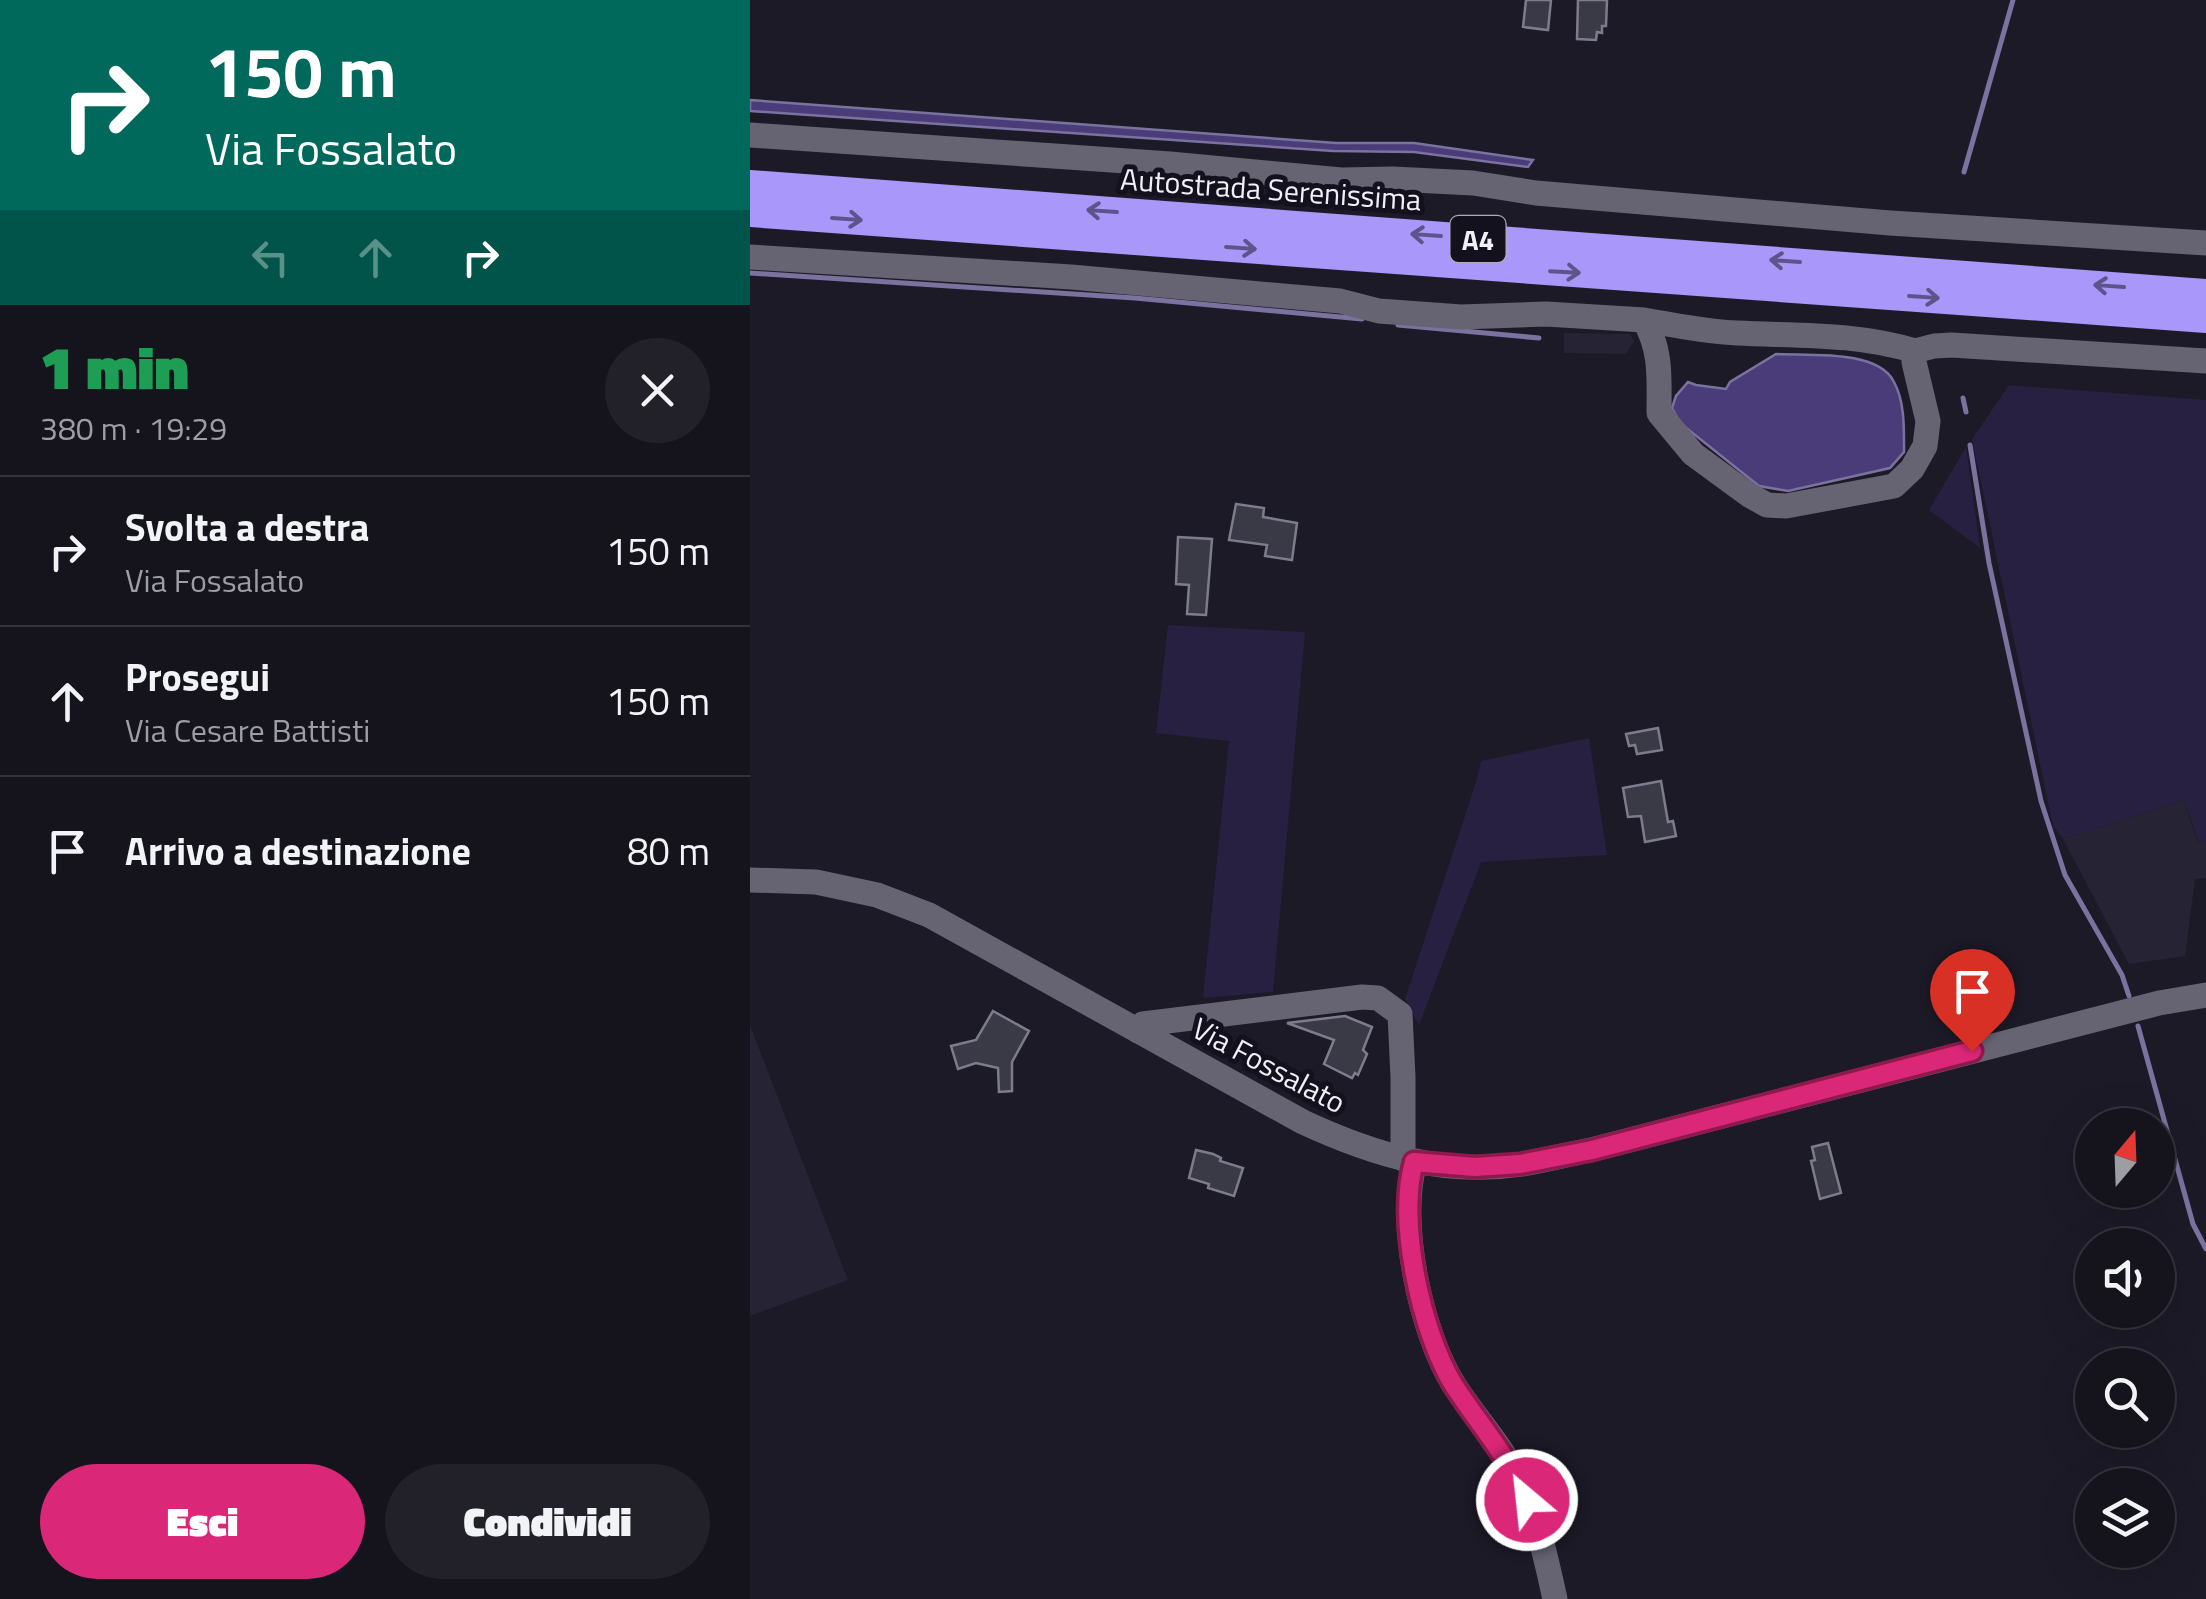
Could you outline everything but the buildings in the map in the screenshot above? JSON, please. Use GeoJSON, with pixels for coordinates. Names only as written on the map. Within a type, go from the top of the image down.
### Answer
{"type":"FeatureCollection","features":[{"type":"Feature","properties":{"kind":"highway","name":"Autostrada Serenissima"},"geometry":{"type":"LineString","coordinates":[[750,185],[2206,294]]}},
{"type":"Feature","properties":{"kind":"highway","name":"Autostrada Serenissima"},"geometry":{"type":"LineString","coordinates":[[750,212],[2206,318]]}},
{"type":"Feature","properties":{"kind":"street"},"geometry":{"type":"LineString","coordinates":[[750,135],[1170,164],[1340,180],[1473,184],[1890,223],[2206,243]]}},
{"type":"Feature","properties":{"kind":"street"},"geometry":{"type":"LineString","coordinates":[[750,258],[1071,277],[1340,301],[1379,311],[1461,317],[1546,314],[1644,320],[1733,333],[1809,334],[1881,341],[1915,351],[1952,345],[2206,361]]}},
{"type":"Feature","properties":{"kind":"street"},"geometry":{"type":"LineString","coordinates":[[1644,320],[1659,359],[1659,414],[1693,454],[1768,505],[1786,506],[1894,486],[1912,469],[1924,446],[1928,420],[1914,362],[1915,351]]}},
{"type":"Feature","properties":{"kind":"street","name":"Via Fossalato"},"geometry":{"type":"LineString","coordinates":[[750,880],[816,882],[878,895],[928,915],[1303,1122],[1350,1144],[1409,1160],[1475,1167],[1520,1164],[1592,1150],[2159,1003],[2206,995]]}},
{"type":"Feature","properties":{"kind":"street"},"geometry":{"type":"LineString","coordinates":[[1138,1031],[1142,1024],[1344,997],[1378,998],[1400,1014],[1409,1160],[1408,1220],[1422,1309],[1437,1353],[1454,1384],[1518,1480],[1536,1520],[1555,1599]]}},
{"type":"Feature","properties":{"kind":"shaded area"},"geometry":{"type":"Polygon","coordinates":[[[750,100],[1336,143],[1414,143],[1533,160],[1528,167],[1414,152],[1333,151],[750,111],[750,100]]]}},
{"type":"Feature","properties":{"kind":"shaded area"},"geometry":{"type":"Polygon","coordinates":[[[1564,333],[1630,334],[1634,341],[1626,354],[1564,353],[1564,333]]]}},
{"type":"Feature","properties":{"kind":"shaded area"},"geometry":{"type":"Polygon","coordinates":[[[1776,354],[1841,356],[1886,371],[1898,390],[1904,425],[1904,452],[1890,468],[1788,491],[1759,486],[1680,423],[1672,408],[1688,382],[1726,389],[1730,382],[1776,354]]]}},
{"type":"Feature","properties":{"kind":"shaded area"},"geometry":{"type":"Polygon","coordinates":[[[2009,385],[2206,400],[2206,841],[2199,843],[2184,800],[2063,839],[2053,826],[1972,439],[2009,385]]]}},
{"type":"Feature","properties":{"kind":"shaded area"},"geometry":{"type":"Polygon","coordinates":[[[1966,447],[1980,548],[1929,510],[1966,447]]]}},
{"type":"Feature","properties":{"kind":"shaded area"},"geometry":{"type":"Polygon","coordinates":[[[1168,625],[1305,632],[1273,992],[1203,998],[1229,741],[1156,733],[1168,625]]]}},
{"type":"Feature","properties":{"kind":"shaded area"},"geometry":{"type":"Polygon","coordinates":[[[1589,738],[1607,855],[1481,862],[1419,1025],[1405,999],[1481,761],[1589,738]]]}},
{"type":"Feature","properties":{"kind":"shaded area"},"geometry":{"type":"Polygon","coordinates":[[[2184,800],[2198,843],[2206,841],[2206,878],[2195,879],[2185,956],[2129,964],[2063,839],[2184,800]]]}},
{"type":"Feature","properties":{"kind":"shaded area"},"geometry":{"type":"Polygon","coordinates":[[[750,1025],[848,1280],[750,1316],[750,1025]]]}},
{"type":"Feature","properties":{"kind":"waterway"},"geometry":{"type":"LineString","coordinates":[[1964,172],[2013,0]]}},
{"type":"Feature","properties":{"kind":"waterway"},"geometry":{"type":"LineString","coordinates":[[750,273],[1135,298],[1362,319]]}},
{"type":"Feature","properties":{"kind":"waterway"},"geometry":{"type":"LineString","coordinates":[[1398,325],[1539,338]]}},
{"type":"Feature","properties":{"kind":"waterway"},"geometry":{"type":"LineString","coordinates":[[1963,398],[1966,412]]}},
{"type":"Feature","properties":{"kind":"waterway"},"geometry":{"type":"LineString","coordinates":[[1970,445],[1989,563],[2041,801],[2065,875],[2122,975],[2129,996]]}},
{"type":"Feature","properties":{"kind":"waterway"},"geometry":{"type":"LineString","coordinates":[[2138,1026],[2193,1224],[2206,1249]]}},
{"type":"Feature","properties":{"kind":"route"},"geometry":{"type":"LineString","coordinates":[[1527,1500],[1492,1437],[1454,1384],[1437,1353],[1422,1309],[1408,1220],[1414,1162],[1475,1167],[1520,1164],[1592,1150],[1972,1051]]}}]}
